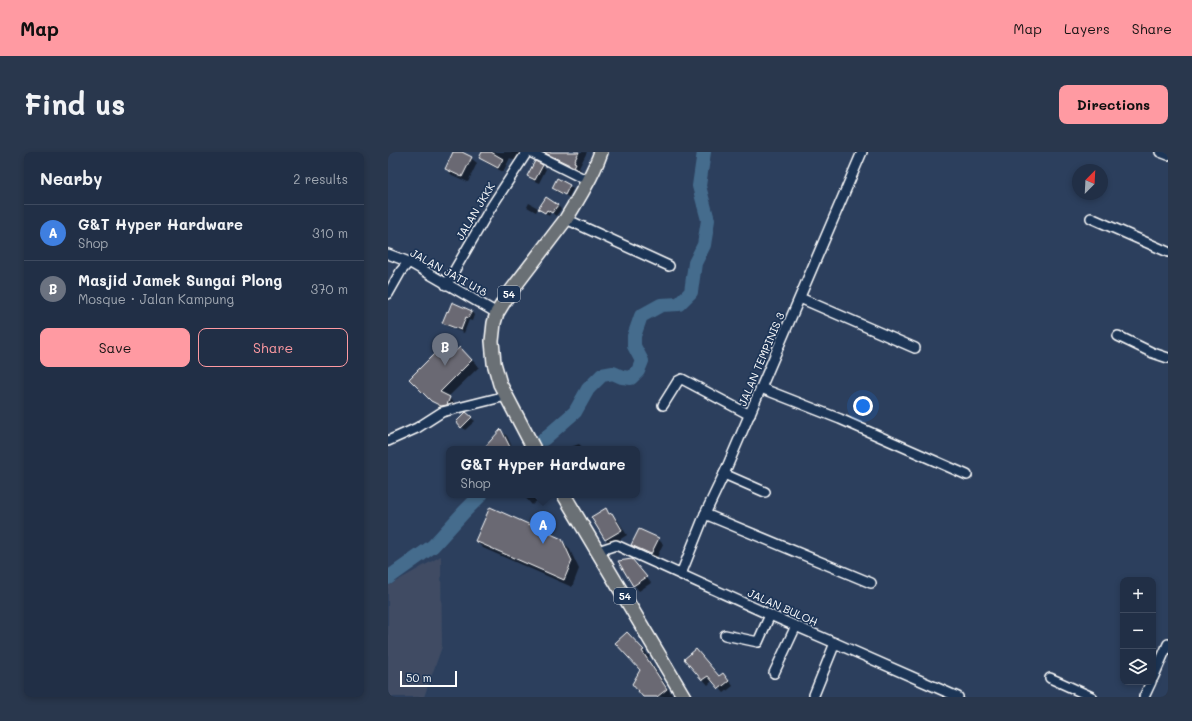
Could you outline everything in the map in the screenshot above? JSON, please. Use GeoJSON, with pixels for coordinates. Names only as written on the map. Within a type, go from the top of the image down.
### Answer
{"type":"FeatureCollection","features":[{"type":"Feature","properties":{"kind":"highway","name":"54"},"geometry":{"type":"LineString","coordinates":[[532,446],[500,384],[494,363],[492,341],[494,323],[497,313],[508,295],[566,219],[588,181],[601,152]]}},
{"type":"Feature","properties":{"kind":"highway","name":"54"},"geometry":{"type":"LineString","coordinates":[[566,498],[684,697]]}},
{"type":"Feature","properties":{"kind":"street","name":"JALAN JKKK"},"geometry":{"type":"LineString","coordinates":[[446,285],[490,209],[527,152]]}},
{"type":"Feature","properties":{"kind":"street"},"geometry":{"type":"LineString","coordinates":[[530,152],[588,181]]}},
{"type":"Feature","properties":{"kind":"street","name":"JALAN TEMPINIS 3"},"geometry":{"type":"LineString","coordinates":[[681,574],[862,152]]}},
{"type":"Feature","properties":{"kind":"street"},"geometry":{"type":"LineString","coordinates":[[1160,152],[1168,156]]}},
{"type":"Feature","properties":{"kind":"street"},"geometry":{"type":"LineString","coordinates":[[1091,218],[1168,252]]}},
{"type":"Feature","properties":{"kind":"street"},"geometry":{"type":"LineString","coordinates":[[566,219],[669,266]]}},
{"type":"Feature","properties":{"kind":"street","name":"JALAN JATI U18"},"geometry":{"type":"LineString","coordinates":[[388,254],[409,262],[446,285],[497,313]]}},
{"type":"Feature","properties":{"kind":"street"},"geometry":{"type":"LineString","coordinates":[[388,294],[402,270],[409,262]]}},
{"type":"Feature","properties":{"kind":"street"},"geometry":{"type":"LineString","coordinates":[[800,298],[915,348]]}},
{"type":"Feature","properties":{"kind":"street"},"geometry":{"type":"LineString","coordinates":[[1118,336],[1153,353],[1168,358]]}},
{"type":"Feature","properties":{"kind":"street"},"geometry":{"type":"LineString","coordinates":[[663,405],[678,381],[682,379],[750,415]]}},
{"type":"Feature","properties":{"kind":"street"},"geometry":{"type":"LineString","coordinates":[[761,388],[840,420],[967,475]]}},
{"type":"Feature","properties":{"kind":"street"},"geometry":{"type":"LineString","coordinates":[[388,441],[417,428],[442,412],[506,396]]}},
{"type":"Feature","properties":{"kind":"street"},"geometry":{"type":"LineString","coordinates":[[724,474],[765,492]]}},
{"type":"Feature","properties":{"kind":"street"},"geometry":{"type":"LineString","coordinates":[[706,514],[871,583]]}},
{"type":"Feature","properties":{"kind":"street","name":"JALAN BULOH"},"geometry":{"type":"LineString","coordinates":[[598,551],[616,545],[770,615],[958,697]]}},
{"type":"Feature","properties":{"kind":"street"},"geometry":{"type":"LineString","coordinates":[[726,635],[758,642],[770,615]]}},
{"type":"Feature","properties":{"kind":"street"},"geometry":{"type":"LineString","coordinates":[[774,673],[796,626]]}},
{"type":"Feature","properties":{"kind":"street"},"geometry":{"type":"LineString","coordinates":[[814,694],[835,643]]}},
{"type":"Feature","properties":{"kind":"street"},"geometry":{"type":"LineString","coordinates":[[1156,671],[1168,644]]}},
{"type":"Feature","properties":{"kind":"street"},"geometry":{"type":"LineString","coordinates":[[1050,678],[1092,697]]}},
{"type":"Feature","properties":{"kind":"street"},"geometry":{"type":"LineString","coordinates":[[1144,697],[1150,685]]}},
{"type":"Feature","properties":{"kind":"shaded area"},"geometry":{"type":"Polygon","coordinates":[[[441,556],[442,647],[424,697],[388,697],[388,586],[441,556]]]}},
{"type":"Feature","properties":{"kind":"building"},"geometry":{"type":"Polygon","coordinates":[[[453,152],[462,152],[472,157],[462,177],[445,169],[453,152]]]}},
{"type":"Feature","properties":{"kind":"building"},"geometry":{"type":"Polygon","coordinates":[[[482,152],[491,152],[503,159],[498,168],[479,158],[482,152]]]}},
{"type":"Feature","properties":{"kind":"building"},"geometry":{"type":"Polygon","coordinates":[[[543,152],[579,152],[574,162],[576,163],[574,167],[543,152]]]}},
{"type":"Feature","properties":{"kind":"building"},"geometry":{"type":"Polygon","coordinates":[[[535,161],[543,165],[535,180],[527,176],[535,161]]]}},
{"type":"Feature","properties":{"kind":"building"},"geometry":{"type":"Polygon","coordinates":[[[557,178],[570,185],[565,195],[552,188],[557,178]]]}},
{"type":"Feature","properties":{"kind":"building"},"geometry":{"type":"Polygon","coordinates":[[[546,197],[558,205],[552,213],[547,210],[545,213],[538,209],[546,197]]]}},
{"type":"Feature","properties":{"kind":"building"},"geometry":{"type":"Polygon","coordinates":[[[452,302],[472,311],[468,318],[466,317],[461,330],[442,323],[452,302]]]}},
{"type":"Feature","properties":{"kind":"building"},"geometry":{"type":"Polygon","coordinates":[[[441,347],[450,356],[460,347],[472,360],[440,392],[450,397],[447,405],[441,406],[431,401],[409,379],[441,347]]]}},
{"type":"Feature","properties":{"kind":"building"},"geometry":{"type":"Polygon","coordinates":[[[466,412],[472,417],[461,428],[456,422],[466,412]]]}},
{"type":"Feature","properties":{"kind":"building"},"geometry":{"type":"Polygon","coordinates":[[[501,429],[510,446],[486,446],[501,429]]]}},
{"type":"Feature","properties":{"kind":"building"},"geometry":{"type":"Polygon","coordinates":[[[490,507],[562,539],[572,561],[564,580],[475,541],[490,507]]]}},
{"type":"Feature","properties":{"kind":"building"},"geometry":{"type":"Polygon","coordinates":[[[606,508],[609,514],[612,513],[622,530],[605,540],[591,517],[606,508]]]}},
{"type":"Feature","properties":{"kind":"building"},"geometry":{"type":"Polygon","coordinates":[[[639,529],[659,538],[651,554],[631,545],[639,529]]]}},
{"type":"Feature","properties":{"kind":"building"},"geometry":{"type":"Polygon","coordinates":[[[632,559],[647,577],[633,586],[618,561],[632,559]]]}},
{"type":"Feature","properties":{"kind":"building"},"geometry":{"type":"Polygon","coordinates":[[[627,632],[644,650],[642,651],[667,689],[657,697],[643,697],[632,684],[640,670],[615,643],[627,632]]]}},
{"type":"Feature","properties":{"kind":"building"},"geometry":{"type":"Polygon","coordinates":[[[696,649],[719,676],[723,673],[729,681],[719,689],[708,676],[702,680],[684,659],[696,649]]]}},
{"type":"Feature","properties":{"kind":"waterway"},"geometry":{"type":"LineString","coordinates":[[544,439],[575,412],[588,389],[602,375],[613,373],[622,377],[631,378],[638,371],[642,361],[634,346],[634,336],[641,316],[661,305],[679,304],[691,292],[695,263],[704,245],[708,220],[699,186],[704,152]]}},
{"type":"Feature","properties":{"kind":"waterway"},"geometry":{"type":"LineString","coordinates":[[388,578],[433,546],[478,498]]}},
{"type":"Feature","properties":{"kind":"place","name":"Masjid Jamek Sungai Plong"},"geometry":{"type":"Point","coordinates":[445,366]}},
{"type":"Feature","properties":{"kind":"place","name":"G&T Hyper Hardware"},"geometry":{"type":"Point","coordinates":[543,544]}}]}
